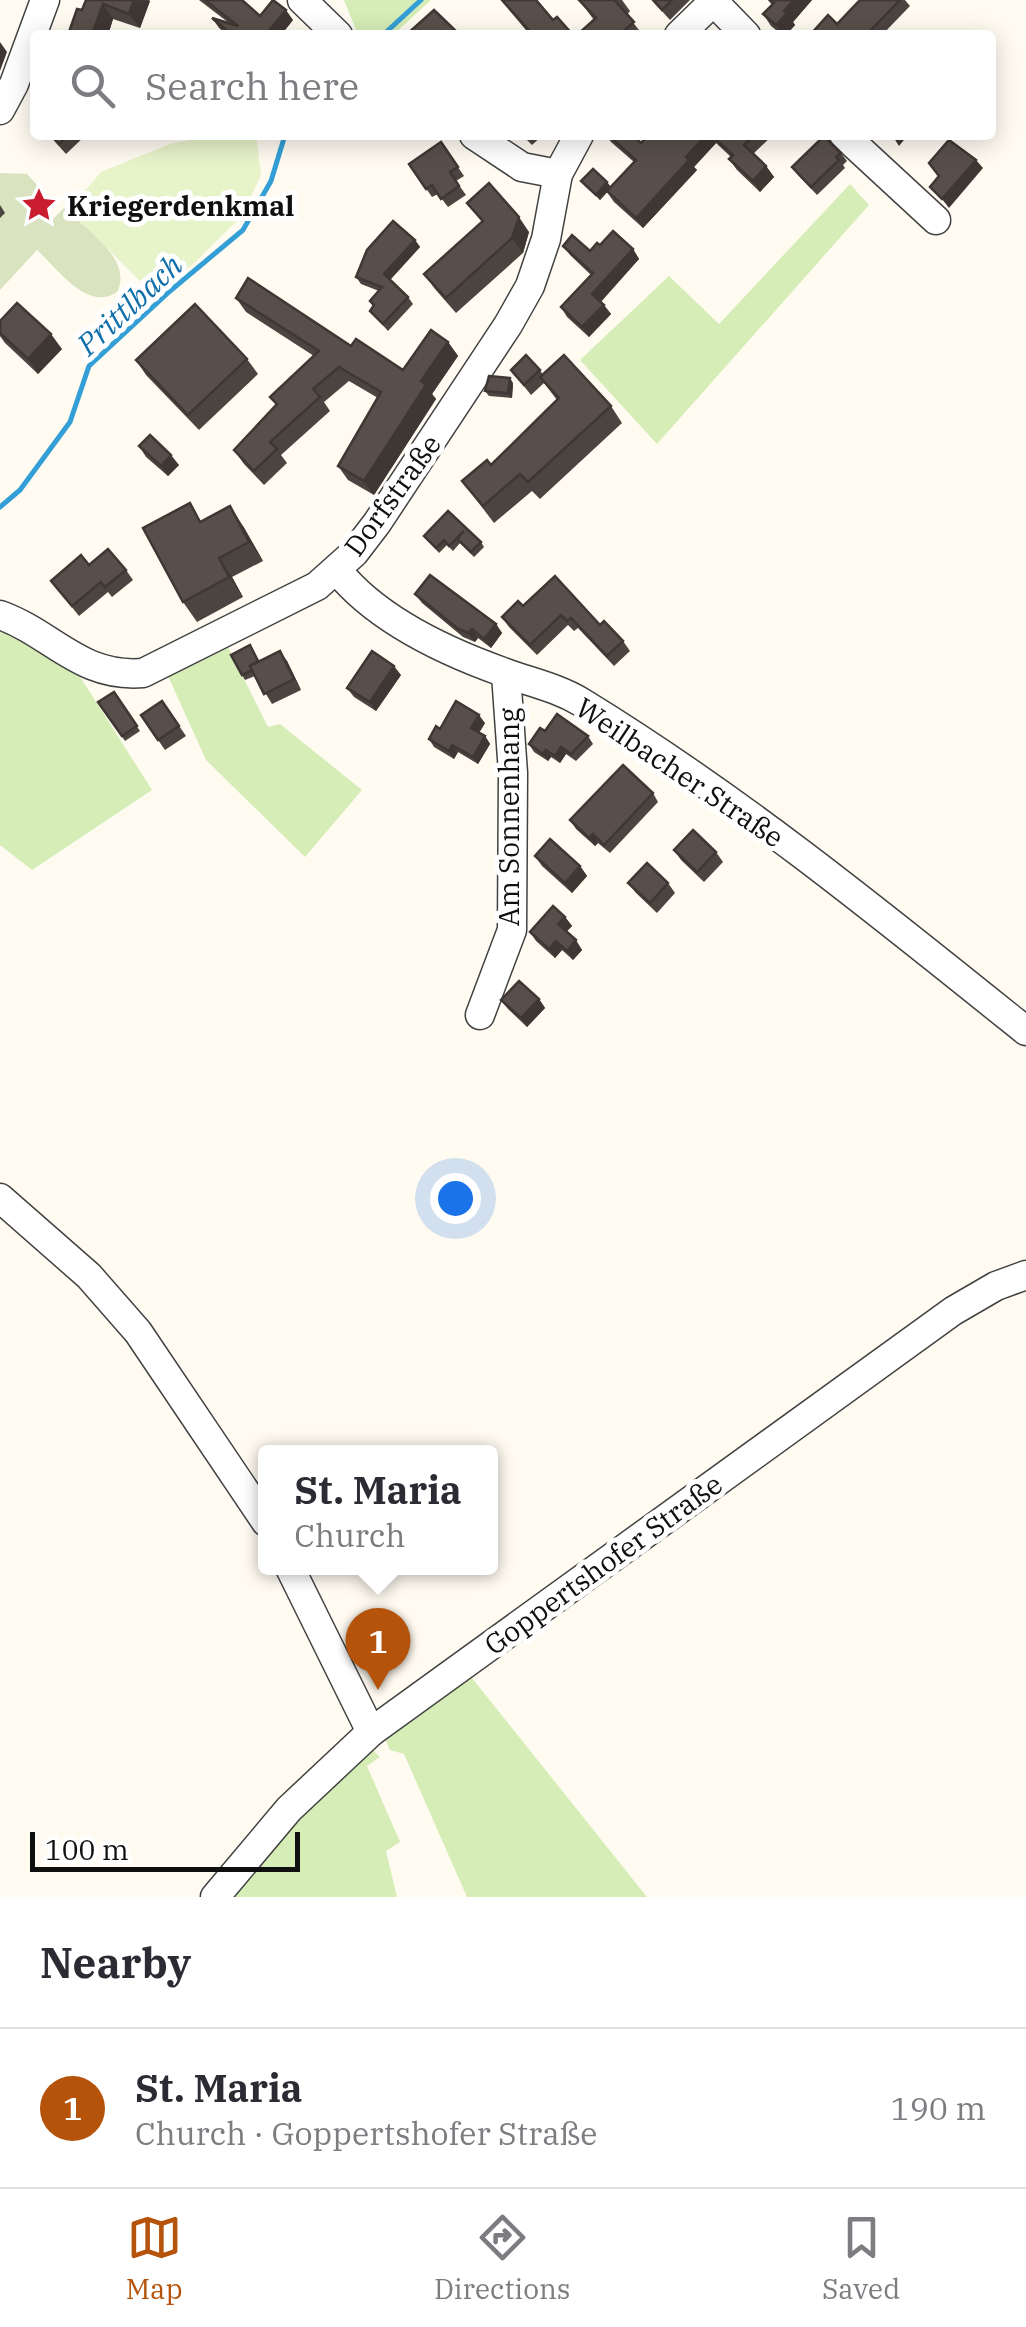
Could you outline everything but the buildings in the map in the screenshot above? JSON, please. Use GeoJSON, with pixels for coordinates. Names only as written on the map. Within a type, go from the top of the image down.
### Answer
{"type":"FeatureCollection","features":[{"type":"Feature","properties":{"kind":"street"},"geometry":{"type":"LineString","coordinates":[[34,30],[45,0]]}},
{"type":"Feature","properties":{"kind":"street"},"geometry":{"type":"LineString","coordinates":[[302,0],[333,30]]}},
{"type":"Feature","properties":{"kind":"street"},"geometry":{"type":"LineString","coordinates":[[684,30],[714,1],[741,30]]}},
{"type":"Feature","properties":{"kind":"street"},"geometry":{"type":"LineString","coordinates":[[0,110],[30,41]]}},
{"type":"Feature","properties":{"kind":"street"},"geometry":{"type":"LineString","coordinates":[[482,140],[522,167],[558,174]]}},
{"type":"Feature","properties":{"kind":"street","name":"Dorfstraße"},"geometry":{"type":"LineString","coordinates":[[0,615],[92,666],[125,675],[143,674],[317,586],[377,523],[508,325],[530,286],[546,239],[558,174],[576,140]]}},
{"type":"Feature","properties":{"kind":"street"},"geometry":{"type":"LineString","coordinates":[[849,140],[936,220]]}},
{"type":"Feature","properties":{"kind":"street","name":"Weilbacher Straße"},"geometry":{"type":"LineString","coordinates":[[336,570],[361,597],[429,639],[506,674],[546,685],[578,700],[862,899],[1026,1031]]}},
{"type":"Feature","properties":{"kind":"street","name":"Am Sonnenhang"},"geometry":{"type":"LineString","coordinates":[[480,1015],[512,930],[513,774],[506,674]]}},
{"type":"Feature","properties":{"kind":"street"},"geometry":{"type":"LineString","coordinates":[[0,1198],[89,1276],[138,1332],[258,1510]]}},
{"type":"Feature","properties":{"kind":"street","name":"Goppertshofer Straße"},"geometry":{"type":"LineString","coordinates":[[215,1897],[288,1809],[370,1732],[953,1311],[996,1286],[1026,1275]]}},
{"type":"Feature","properties":{"kind":"street"},"geometry":{"type":"LineString","coordinates":[[293,1575],[370,1732]]}},
{"type":"Feature","properties":{"kind":"green space"},"geometry":{"type":"Polygon","coordinates":[[[344,0],[431,0],[398,30],[356,30],[344,0]]]}},
{"type":"Feature","properties":{"kind":"green space"},"geometry":{"type":"Polygon","coordinates":[[[190,140],[257,140],[261,175],[242,216],[189,268],[140,281],[69,210],[101,172],[170,144],[190,140]]]}},
{"type":"Feature","properties":{"kind":"green space"},"geometry":{"type":"Polygon","coordinates":[[[0,173],[27,174],[46,195],[35,207],[50,222],[64,208],[105,245],[119,268],[117,292],[106,297],[84,293],[37,250],[0,290],[0,173]]]}},
{"type":"Feature","properties":{"kind":"green space"},"geometry":{"type":"Polygon","coordinates":[[[850,184],[869,205],[657,444],[580,360],[669,276],[719,324],[850,184]]]}},
{"type":"Feature","properties":{"kind":"green space"},"geometry":{"type":"Polygon","coordinates":[[[0,615],[79,675],[152,790],[32,870],[0,845],[0,615]]]}},
{"type":"Feature","properties":{"kind":"green space"},"geometry":{"type":"Polygon","coordinates":[[[227,645],[268,727],[280,724],[362,790],[305,857],[206,760],[168,676],[227,645]]]}},
{"type":"Feature","properties":{"kind":"green space"},"geometry":{"type":"Polygon","coordinates":[[[468,1673],[647,1897],[467,1897],[404,1754],[390,1750],[386,1731],[468,1673]]]}},
{"type":"Feature","properties":{"kind":"green space"},"geometry":{"type":"Polygon","coordinates":[[[372,1749],[380,1757],[367,1766],[400,1842],[386,1851],[397,1897],[225,1897],[262,1851],[372,1749]]]}},
{"type":"Feature","properties":{"kind":"waterway","name":"Prittlbach"},"geometry":{"type":"LineString","coordinates":[[388,30],[421,0]]}},
{"type":"Feature","properties":{"kind":"waterway","name":"Prittlbach"},"geometry":{"type":"LineString","coordinates":[[0,507],[20,490],[70,422],[89,366],[243,230],[271,181],[283,140]]}},
{"type":"Feature","properties":{"kind":"place","name":"Kriegerdenkmal"},"geometry":{"type":"Point","coordinates":[39,205]}},
{"type":"Feature","properties":{"kind":"place","name":"St. Maria"},"geometry":{"type":"Point","coordinates":[378,1690]}}]}
